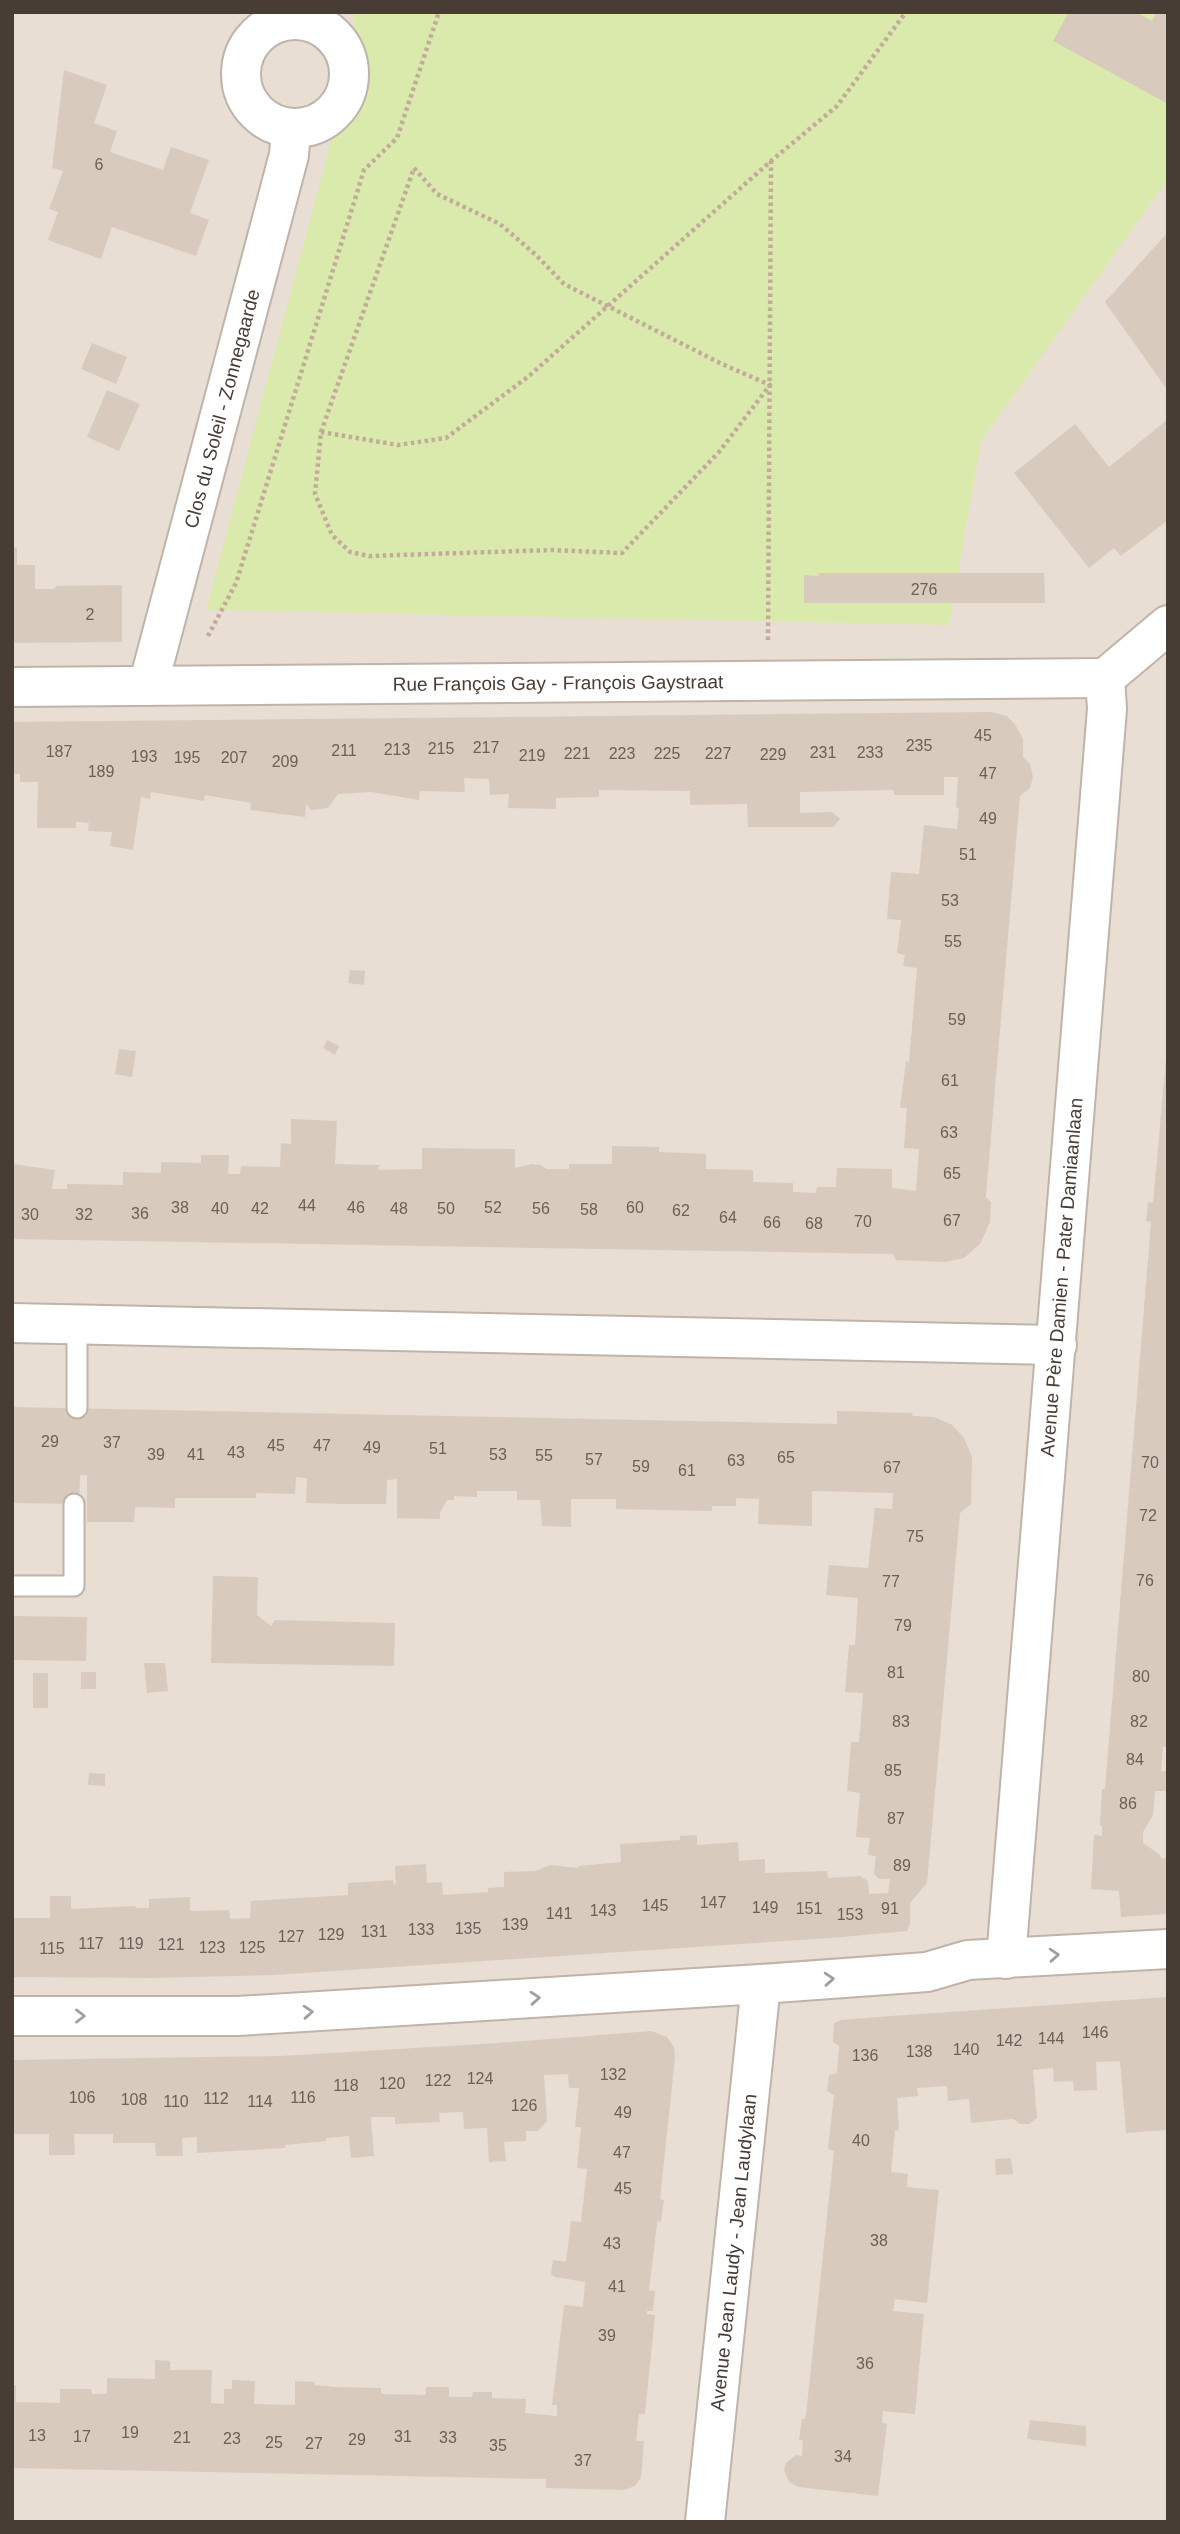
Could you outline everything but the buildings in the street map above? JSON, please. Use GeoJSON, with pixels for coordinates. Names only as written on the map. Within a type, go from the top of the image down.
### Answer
{"type":"FeatureCollection","features":[{"type":"Feature","properties":{"kind":"street","name":"Clos du Soleil - Zonnegaarde"},"geometry":{"type":"LineString","coordinates":[[148,686],[289,155],[291,129]]}},
{"type":"Feature","properties":{"kind":"street"},"geometry":{"type":"LineString","coordinates":[[1104,678],[1168,625]]}},
{"type":"Feature","properties":{"kind":"street","name":"Rue François Gay - François Gaystraat"},"geometry":{"type":"LineString","coordinates":[[12,687],[1104,678]]}},
{"type":"Feature","properties":{"kind":"street","name":"Avenue Père Damien - Pater Damiaanlaan"},"geometry":{"type":"LineString","coordinates":[[1006,1959],[1107,709],[1104,678]]}},
{"type":"Feature","properties":{"kind":"street"},"geometry":{"type":"LineString","coordinates":[[12,1323],[1056,1345]]}},
{"type":"Feature","properties":{"kind":"street"},"geometry":{"type":"LineString","coordinates":[[12,2016],[238,2016],[928,1972],[968,1960],[1168,1948]]}},
{"type":"Feature","properties":{"kind":"street","name":"Avenue Jean Laudy - Jean Laudylaan"},"geometry":{"type":"LineString","coordinates":[[705,2522],[761,1984]]}},
{"type":"Feature","properties":{"kind":"lane"},"geometry":{"type":"LineString","coordinates":[[76,1408],[78,1324]]}},
{"type":"Feature","properties":{"kind":"lane"},"geometry":{"type":"LineString","coordinates":[[12,1586],[74,1586],[74,1504]]}},
{"type":"Feature","properties":{"kind":"path"},"geometry":{"type":"LineString","coordinates":[[207,638],[236,583],[364,170],[397,138],[439,12]]}},
{"type":"Feature","properties":{"kind":"path"},"geometry":{"type":"LineString","coordinates":[[321,432],[398,445],[446,438],[529,376],[771,161],[837,106],[906,12]]}},
{"type":"Feature","properties":{"kind":"path"},"geometry":{"type":"LineString","coordinates":[[768,645],[771,161]]}},
{"type":"Feature","properties":{"kind":"path"},"geometry":{"type":"LineString","coordinates":[[414,168],[438,194],[500,224],[564,284],[722,364],[770,385],[719,452],[622,553],[552,550],[369,556],[350,552],[332,535],[315,494],[321,432],[414,168]]}},
{"type":"Feature","properties":{"kind":"shaded area"},"geometry":{"type":"Polygon","coordinates":[[[12,12],[1168,12],[1168,2522],[12,2522],[12,12]]]}},
{"type":"Feature","properties":{"kind":"green space"},"geometry":{"type":"Polygon","coordinates":[[[354,12],[1168,12],[1168,179],[981,441],[949,625],[206,610],[352,62],[354,12]]]}}]}
